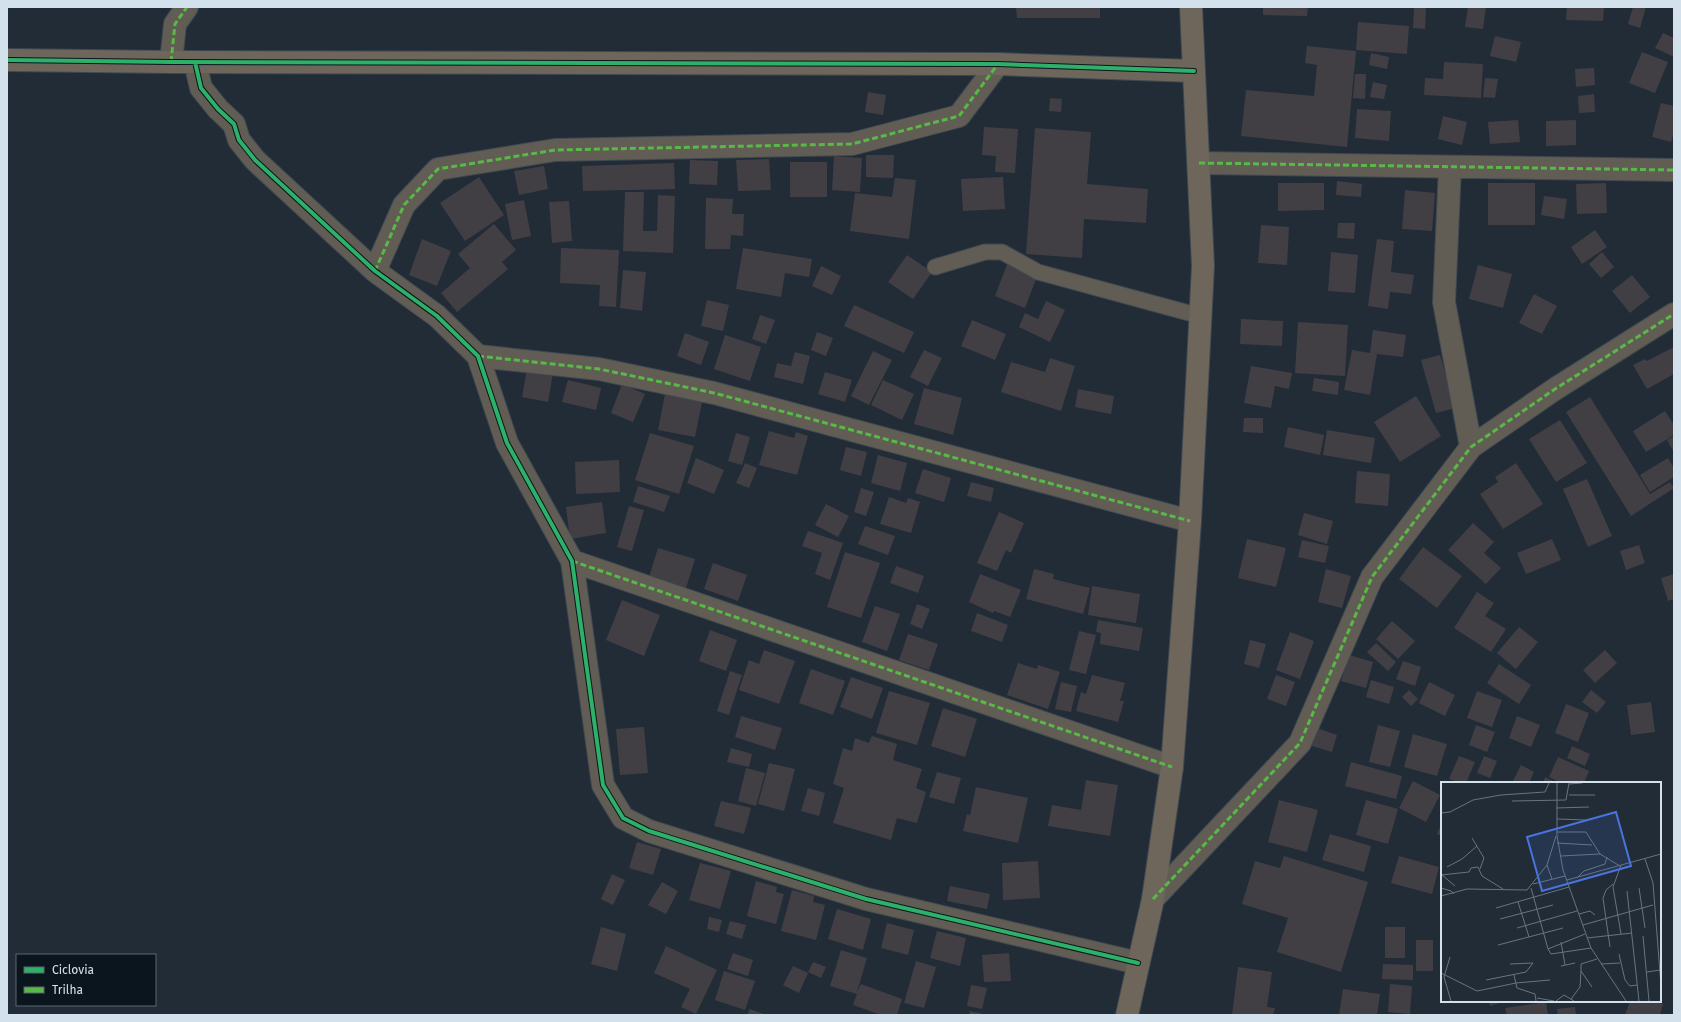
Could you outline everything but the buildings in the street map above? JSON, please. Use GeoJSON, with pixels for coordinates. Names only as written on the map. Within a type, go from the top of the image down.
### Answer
{"type":"FeatureCollection","features":[{"type":"Feature","properties":{"kind":"street"},"geometry":{"type":"LineString","coordinates":[[171,62],[175,24],[187,7]]}},
{"type":"Feature","properties":{"kind":"street"},"geometry":{"type":"LineString","coordinates":[[1127,1015],[1153,899],[1172,767],[1190,521],[1203,266],[1191,7]]}},
{"type":"Feature","properties":{"kind":"street"},"geometry":{"type":"LineString","coordinates":[[7,60],[171,62],[998,64],[1194,71]]}},
{"type":"Feature","properties":{"kind":"street"},"geometry":{"type":"LineString","coordinates":[[195,62],[201,88],[218,109],[234,124],[239,140],[255,160],[375,271],[437,316],[478,356],[507,443],[572,561],[603,785],[623,818],[649,831],[866,899],[1138,963]]}},
{"type":"Feature","properties":{"kind":"street"},"geometry":{"type":"LineString","coordinates":[[375,271],[404,205],[438,169],[555,150],[852,144],[960,116],[998,64]]}},
{"type":"Feature","properties":{"kind":"street"},"geometry":{"type":"LineString","coordinates":[[1199,163],[1674,170]]}},
{"type":"Feature","properties":{"kind":"street"},"geometry":{"type":"LineString","coordinates":[[1450,167],[1444,302],[1471,447]]}},
{"type":"Feature","properties":{"kind":"street"},"geometry":{"type":"LineString","coordinates":[[1153,899],[1300,743],[1372,577],[1471,447],[1555,389],[1674,314]]}},
{"type":"Feature","properties":{"kind":"street"},"geometry":{"type":"LineString","coordinates":[[478,356],[599,369],[714,393],[1190,521]]}},
{"type":"Feature","properties":{"kind":"street"},"geometry":{"type":"LineString","coordinates":[[572,561],[1172,767]]}},
{"type":"Feature","properties":{"kind":"lane"},"geometry":{"type":"LineString","coordinates":[[935,267],[985,252],[1002,252],[1038,272],[1200,316]]}},
{"type":"Feature","properties":{"kind":"marked path"},"geometry":{"type":"LineString","coordinates":[[171,62],[175,24],[187,7]]}},
{"type":"Feature","properties":{"kind":"marked path"},"geometry":{"type":"LineString","coordinates":[[375,271],[404,205],[438,169],[555,150],[852,144],[959,116],[998,64]]}},
{"type":"Feature","properties":{"kind":"marked path"},"geometry":{"type":"LineString","coordinates":[[1199,163],[1674,170]]}},
{"type":"Feature","properties":{"kind":"marked path"},"geometry":{"type":"LineString","coordinates":[[1153,899],[1300,743],[1372,577],[1471,447],[1555,389],[1674,314]]}},
{"type":"Feature","properties":{"kind":"marked path"},"geometry":{"type":"LineString","coordinates":[[478,356],[599,369],[714,393],[1190,521]]}},
{"type":"Feature","properties":{"kind":"marked path"},"geometry":{"type":"LineString","coordinates":[[572,561],[1172,767]]}},
{"type":"Feature","properties":{"kind":"cycle path"},"geometry":{"type":"LineString","coordinates":[[7,60],[171,62],[998,64],[1194,71]]}},
{"type":"Feature","properties":{"kind":"cycle path"},"geometry":{"type":"LineString","coordinates":[[195,62],[201,88],[218,109],[234,124],[239,140],[255,160],[375,271],[437,316],[478,356],[507,443],[572,561],[603,785],[623,818],[649,831],[866,899],[1138,963]]}}]}
